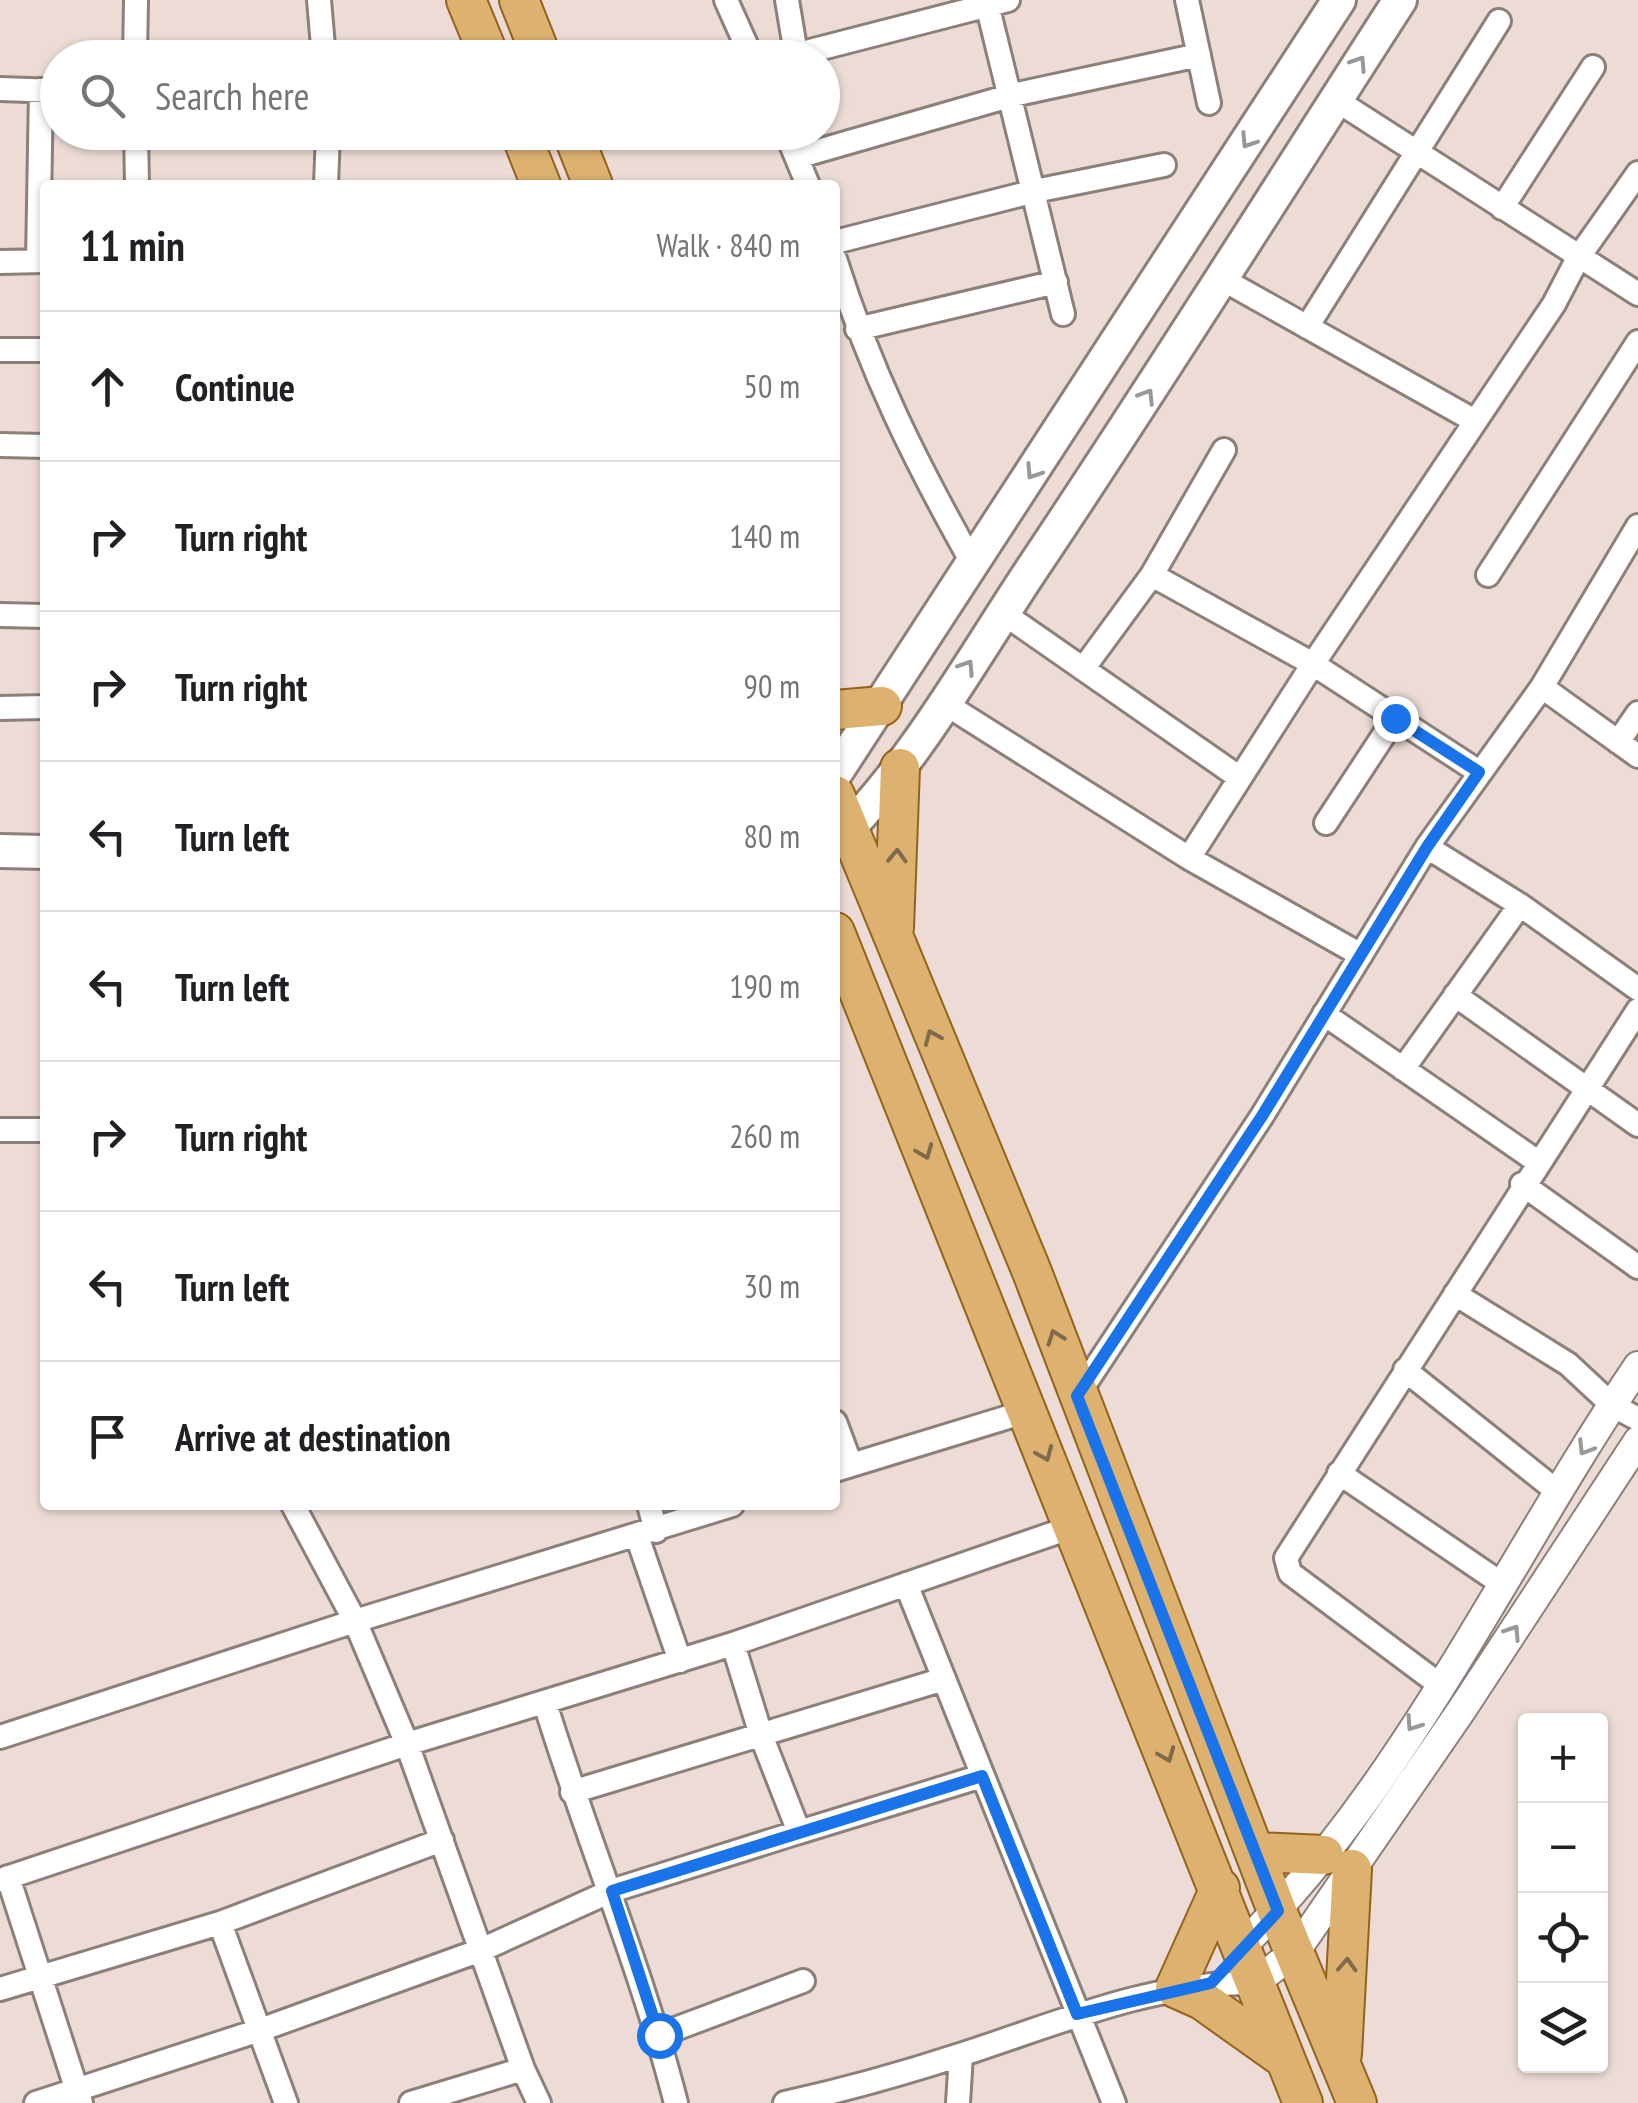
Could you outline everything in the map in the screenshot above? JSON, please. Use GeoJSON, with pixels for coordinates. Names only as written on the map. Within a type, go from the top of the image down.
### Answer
{"type":"FeatureCollection","features":[{"type":"Feature","properties":{"kind":"main road"},"geometry":{"type":"LineString","coordinates":[[466,0],[483,40]]}},
{"type":"Feature","properties":{"kind":"main road"},"geometry":{"type":"LineString","coordinates":[[519,0],[535,40]]}},
{"type":"Feature","properties":{"kind":"main road"},"geometry":{"type":"LineString","coordinates":[[840,767],[1339,0]]}},
{"type":"Feature","properties":{"kind":"main road"},"geometry":{"type":"LineString","coordinates":[[840,821],[900,768],[1222,279],[1400,0]]}},
{"type":"Feature","properties":{"kind":"main road"},"geometry":{"type":"LineString","coordinates":[[527,150],[539,180]]}},
{"type":"Feature","properties":{"kind":"main road"},"geometry":{"type":"LineString","coordinates":[[579,150],[591,180]]}},
{"type":"Feature","properties":{"kind":"main road"},"geometry":{"type":"LineString","coordinates":[[840,710],[882,706]]}},
{"type":"Feature","properties":{"kind":"main road"},"geometry":{"type":"LineString","coordinates":[[893,945],[900,768]]}},
{"type":"Feature","properties":{"kind":"main road"},"geometry":{"type":"LineString","coordinates":[[840,824],[1032,1272],[1294,1952],[1357,2103]]}},
{"type":"Feature","properties":{"kind":"main road"},"geometry":{"type":"LineString","coordinates":[[0,851],[40,852]]}},
{"type":"Feature","properties":{"kind":"main road"},"geometry":{"type":"LineString","coordinates":[[840,944],[1303,2103]]}},
{"type":"Feature","properties":{"kind":"main road"},"geometry":{"type":"LineString","coordinates":[[1257,1852],[1338,1862],[1341,2062]]}},
{"type":"Feature","properties":{"kind":"main road"},"geometry":{"type":"LineString","coordinates":[[1220,1888],[1193,1985],[1202,2000],[1286,2060]]}},
{"type":"Feature","properties":{"kind":"street"},"geometry":{"type":"LineString","coordinates":[[135,40],[136,0]]}},
{"type":"Feature","properties":{"kind":"street"},"geometry":{"type":"LineString","coordinates":[[320,0],[323,40]]}},
{"type":"Feature","properties":{"kind":"street"},"geometry":{"type":"LineString","coordinates":[[726,0],[744,40]]}},
{"type":"Feature","properties":{"kind":"street"},"geometry":{"type":"LineString","coordinates":[[786,0],[789,40]]}},
{"type":"Feature","properties":{"kind":"street"},"geometry":{"type":"LineString","coordinates":[[1187,0],[1210,103]]}},
{"type":"Feature","properties":{"kind":"street"},"geometry":{"type":"LineString","coordinates":[[840,43],[994,1],[1063,314]]}},
{"type":"Feature","properties":{"kind":"street"},"geometry":{"type":"LineString","coordinates":[[1307,327],[1499,21]]}},
{"type":"Feature","properties":{"kind":"street"},"geometry":{"type":"LineString","coordinates":[[840,144],[1013,96],[1199,54]]}},
{"type":"Feature","properties":{"kind":"street"},"geometry":{"type":"LineString","coordinates":[[1502,208],[1593,68]]}},
{"type":"Feature","properties":{"kind":"street"},"geometry":{"type":"LineString","coordinates":[[0,89],[40,90]]}},
{"type":"Feature","properties":{"kind":"street"},"geometry":{"type":"LineString","coordinates":[[1336,100],[1638,294]]}},
{"type":"Feature","properties":{"kind":"street"},"geometry":{"type":"LineString","coordinates":[[45,180],[47,150]]}},
{"type":"Feature","properties":{"kind":"street"},"geometry":{"type":"LineString","coordinates":[[136,150],[137,180]]}},
{"type":"Feature","properties":{"kind":"street"},"geometry":{"type":"LineString","coordinates":[[326,180],[327,150]]}},
{"type":"Feature","properties":{"kind":"street"},"geometry":{"type":"LineString","coordinates":[[794,150],[806,180]]}},
{"type":"Feature","properties":{"kind":"street"},"geometry":{"type":"LineString","coordinates":[[797,156],[819,150]]}},
{"type":"Feature","properties":{"kind":"street"},"geometry":{"type":"LineString","coordinates":[[840,241],[1035,191],[1164,165]]}},
{"type":"Feature","properties":{"kind":"street"},"geometry":{"type":"LineString","coordinates":[[1189,858],[1313,664],[1554,304],[1578,258],[1638,173]]}},
{"type":"Feature","properties":{"kind":"street"},"geometry":{"type":"LineString","coordinates":[[0,262],[40,261]]}},
{"type":"Feature","properties":{"kind":"street"},"geometry":{"type":"LineString","coordinates":[[840,275],[857,329],[904,441],[973,564]]}},
{"type":"Feature","properties":{"kind":"street"},"geometry":{"type":"LineString","coordinates":[[1222,279],[1476,421]]}},
{"type":"Feature","properties":{"kind":"street"},"geometry":{"type":"LineString","coordinates":[[857,329],[1056,282]]}},
{"type":"Feature","properties":{"kind":"street"},"geometry":{"type":"LineString","coordinates":[[1488,575],[1638,342]]}},
{"type":"Feature","properties":{"kind":"street"},"geometry":{"type":"LineString","coordinates":[[0,350],[40,350]]}},
{"type":"Feature","properties":{"kind":"street"},"geometry":{"type":"LineString","coordinates":[[0,445],[40,446]]}},
{"type":"Feature","properties":{"kind":"street"},"geometry":{"type":"LineString","coordinates":[[1083,669],[1152,574],[1224,450]]}},
{"type":"Feature","properties":{"kind":"street"},"geometry":{"type":"LineString","coordinates":[[1077,1396],[1427,847],[1542,687],[1638,526]]}},
{"type":"Feature","properties":{"kind":"street"},"geometry":{"type":"LineString","coordinates":[[1152,574],[1313,664],[1479,772]]}},
{"type":"Feature","properties":{"kind":"street"},"geometry":{"type":"LineString","coordinates":[[1003,613],[1240,778]]}},
{"type":"Feature","properties":{"kind":"street"},"geometry":{"type":"LineString","coordinates":[[0,615],[40,616]]}},
{"type":"Feature","properties":{"kind":"street"},"geometry":{"type":"LineString","coordinates":[[1542,687],[1638,756]]}},
{"type":"Feature","properties":{"kind":"street"},"geometry":{"type":"LineString","coordinates":[[944,703],[1189,858],[1361,955]]}},
{"type":"Feature","properties":{"kind":"street"},"geometry":{"type":"LineString","coordinates":[[0,708],[40,707]]}},
{"type":"Feature","properties":{"kind":"street"},"geometry":{"type":"LineString","coordinates":[[1618,742],[1638,713]]}},
{"type":"Feature","properties":{"kind":"street"},"geometry":{"type":"LineString","coordinates":[[1326,823],[1395,718]]}},
{"type":"Feature","properties":{"kind":"street"},"geometry":{"type":"LineString","coordinates":[[1427,847],[1520,905],[1638,989]]}},
{"type":"Feature","properties":{"kind":"street"},"geometry":{"type":"LineString","coordinates":[[1403,1069],[1520,905]]}},
{"type":"Feature","properties":{"kind":"street"},"geometry":{"type":"LineString","coordinates":[[1455,995],[1638,1125]]}},
{"type":"Feature","properties":{"kind":"street"},"geometry":{"type":"LineString","coordinates":[[1440,1685],[1290,1572],[1286,1558],[1522,1184],[1638,1010]]}},
{"type":"Feature","properties":{"kind":"street"},"geometry":{"type":"LineString","coordinates":[[1324,1014],[1538,1162]]}},
{"type":"Feature","properties":{"kind":"street"},"geometry":{"type":"LineString","coordinates":[[0,1130],[40,1130]]}},
{"type":"Feature","properties":{"kind":"street"},"geometry":{"type":"LineString","coordinates":[[1522,1184],[1638,1268]]}},
{"type":"Feature","properties":{"kind":"street"},"geometry":{"type":"LineString","coordinates":[[1455,1294],[1568,1364],[1612,1404],[1638,1420]]}},
{"type":"Feature","properties":{"kind":"street"},"geometry":{"type":"LineString","coordinates":[[784,2103],[833,2098],[1077,2014],[1193,1985],[1254,1983],[1294,1952],[1338,1862],[1440,1685],[1638,1366]]}},
{"type":"Feature","properties":{"kind":"street"},"geometry":{"type":"LineString","coordinates":[[1406,1370],[1558,1492]]}},
{"type":"Feature","properties":{"kind":"street"},"geometry":{"type":"LineString","coordinates":[[843,1468],[1028,1411]]}},
{"type":"Feature","properties":{"kind":"street"},"geometry":{"type":"LineString","coordinates":[[1193,1985],[1338,1862],[1638,1441]]}},
{"type":"Feature","properties":{"kind":"street"},"geometry":{"type":"LineString","coordinates":[[1340,1473],[1502,1584]]}},
{"type":"Feature","properties":{"kind":"street"},"geometry":{"type":"LineString","coordinates":[[296,1510],[355,1621],[407,1744],[522,2069],[539,2103]]}},
{"type":"Feature","properties":{"kind":"street"},"geometry":{"type":"LineString","coordinates":[[648,1510],[646,1533],[680,1660]]}},
{"type":"Feature","properties":{"kind":"street"},"geometry":{"type":"LineString","coordinates":[[0,1737],[355,1621],[717,1510]]}},
{"type":"Feature","properties":{"kind":"street"},"geometry":{"type":"LineString","coordinates":[[79,2097],[4,1878],[407,1744],[733,1644],[1075,1526]]}},
{"type":"Feature","properties":{"kind":"street"},"geometry":{"type":"LineString","coordinates":[[906,1584],[1114,2103]]}},
{"type":"Feature","properties":{"kind":"street"},"geometry":{"type":"LineString","coordinates":[[733,1644],[761,1735],[800,1832]]}},
{"type":"Feature","properties":{"kind":"street"},"geometry":{"type":"LineString","coordinates":[[572,1792],[944,1680]]}},
{"type":"Feature","properties":{"kind":"street"},"geometry":{"type":"LineString","coordinates":[[545,1703],[572,1792],[612,1891],[659,2035],[676,2103]]}},
{"type":"Feature","properties":{"kind":"street"},"geometry":{"type":"LineString","coordinates":[[36,2103],[79,2097],[481,1950],[612,1891],[982,1776]]}},
{"type":"Feature","properties":{"kind":"street"},"geometry":{"type":"LineString","coordinates":[[0,1989],[220,1923],[442,1840]]}},
{"type":"Feature","properties":{"kind":"street"},"geometry":{"type":"LineString","coordinates":[[220,1923],[286,2103]]}},
{"type":"Feature","properties":{"kind":"street"},"geometry":{"type":"LineString","coordinates":[[659,2035],[803,1981]]}},
{"type":"Feature","properties":{"kind":"street"},"geometry":{"type":"LineString","coordinates":[[958,2103],[961,2055]]}},
{"type":"Feature","properties":{"kind":"street"},"geometry":{"type":"LineString","coordinates":[[412,2103],[522,2069]]}},
{"type":"Feature","properties":{"kind":"route"},"geometry":{"type":"LineString","coordinates":[[659,2035],[612,1891],[982,1776],[1077,2014],[1175,1988],[1211,1983],[1278,1911],[1077,1396],[1262,1116],[1427,847],[1479,772],[1395,718]]}}]}
